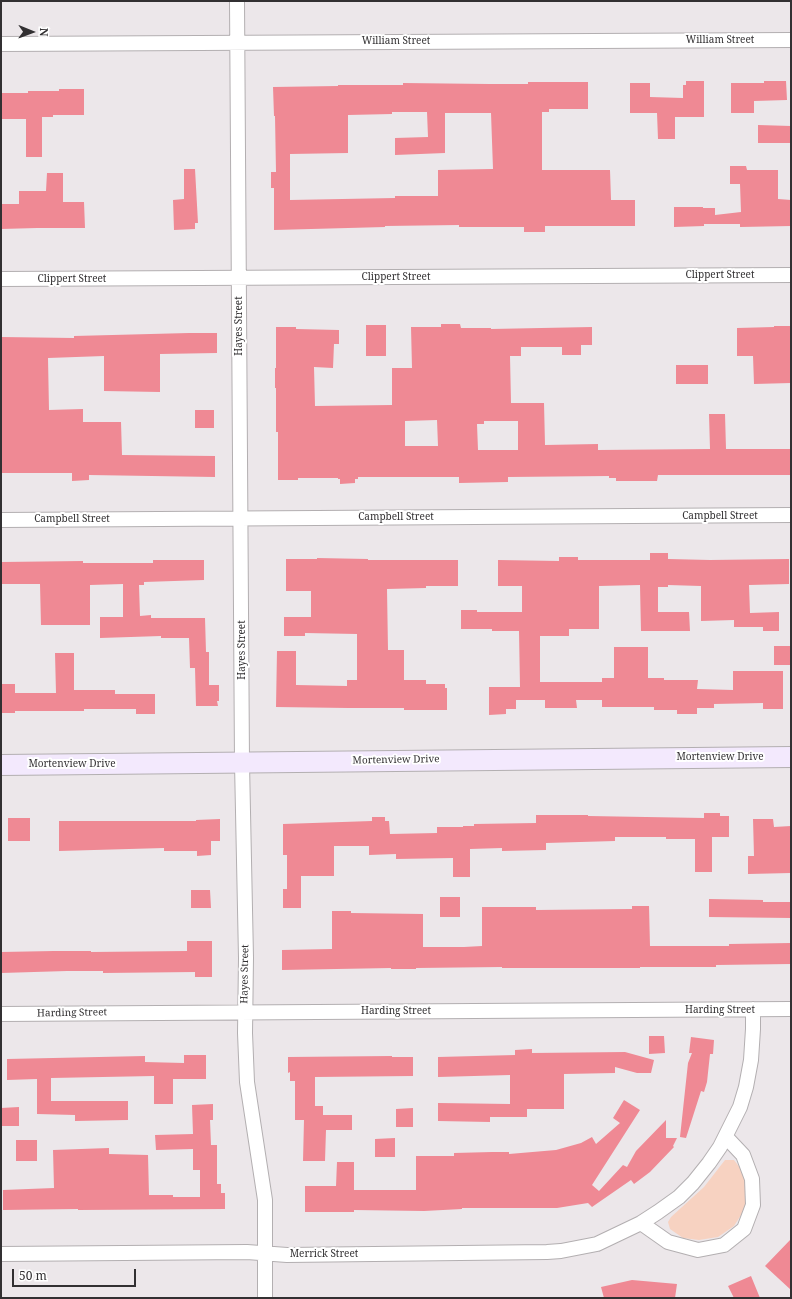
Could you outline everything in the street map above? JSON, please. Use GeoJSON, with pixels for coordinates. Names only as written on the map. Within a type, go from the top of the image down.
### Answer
{"type":"FeatureCollection","features":[{"type":"Feature","properties":{"kind":"street","name":"Hayes Street"},"geometry":{"type":"LineString","coordinates":[[237,1],[242,763],[246,958],[246,1082],[265,1200],[265,1298]]}},
{"type":"Feature","properties":{"kind":"street","name":"William Street"},"geometry":{"type":"LineString","coordinates":[[1,44],[791,40]]}},
{"type":"Feature","properties":{"kind":"street","name":"Clippert Street"},"geometry":{"type":"LineString","coordinates":[[1,279],[791,275]]}},
{"type":"Feature","properties":{"kind":"street","name":"Campbell Street"},"geometry":{"type":"LineString","coordinates":[[1,520],[791,515]]}},
{"type":"Feature","properties":{"kind":"street","name":"Mortenview Drive"},"geometry":{"type":"LineString","coordinates":[[1,765],[791,757]]}},
{"type":"Feature","properties":{"kind":"street","name":"Harding Street"},"geometry":{"type":"LineString","coordinates":[[1,1014],[791,1009]]}},
{"type":"Feature","properties":{"kind":"street","name":"Merrick Street"},"geometry":{"type":"LineString","coordinates":[[1,1254],[547,1252],[597,1244],[641,1223],[668,1205],[693,1183],[710,1163],[726,1137],[740,1107],[746,1087],[751,1060],[753,1010]]}},
{"type":"Feature","properties":{"kind":"street"},"geometry":{"type":"LineString","coordinates":[[641,1223],[668,1242],[698,1250],[724,1245],[744,1229],[753,1204],[752,1179],[743,1155],[726,1137]]}},
{"type":"Feature","properties":{"kind":"shaded area"},"geometry":{"type":"Polygon","coordinates":[[[725,1160],[734,1160],[741,1169],[747,1182],[748,1195],[745,1209],[734,1226],[718,1237],[699,1240],[683,1238],[670,1229],[668,1222],[671,1217],[704,1187],[725,1160]]]}},
{"type":"Feature","properties":{"kind":"building"},"geometry":{"type":"Polygon","coordinates":[[[686,81],[704,81],[704,117],[675,117],[675,139],[658,139],[657,113],[630,113],[630,83],[650,83],[650,97],[683,98],[683,85],[686,85],[686,81]]]}},
{"type":"Feature","properties":{"kind":"building"},"geometry":{"type":"Polygon","coordinates":[[[764,81],[786,81],[787,100],[754,101],[754,113],[731,113],[731,83],[764,83],[764,81]]]}},
{"type":"Feature","properties":{"kind":"building"},"geometry":{"type":"Polygon","coordinates":[[[528,82],[588,82],[588,109],[549,109],[549,112],[542,112],[542,170],[610,170],[611,200],[635,200],[635,226],[545,226],[545,232],[524,232],[524,227],[459,227],[459,225],[274,230],[274,188],[271,188],[271,172],[276,172],[273,87],[403,85],[403,83],[528,84],[528,82]],[[392,112],[392,114],[348,115],[348,153],[290,154],[290,200],[438,196],[438,170],[493,169],[491,113],[445,113],[445,153],[395,155],[395,138],[428,137],[427,112],[392,112]]]}},
{"type":"Feature","properties":{"kind":"building"},"geometry":{"type":"Polygon","coordinates":[[[59,89],[84,89],[84,115],[53,115],[53,117],[42,117],[42,157],[26,157],[26,119],[1,119],[1,93],[59,91],[59,89]]]}},
{"type":"Feature","properties":{"kind":"building"},"geometry":{"type":"Polygon","coordinates":[[[758,125],[791,126],[791,143],[758,143],[758,125]]]}},
{"type":"Feature","properties":{"kind":"building"},"geometry":{"type":"Polygon","coordinates":[[[730,166],[746,166],[747,170],[778,170],[778,199],[791,200],[791,226],[740,227],[740,224],[704,224],[704,226],[674,227],[674,207],[715,208],[715,215],[741,212],[740,184],[730,184],[730,166]]]}},
{"type":"Feature","properties":{"kind":"building"},"geometry":{"type":"Polygon","coordinates":[[[184,169],[195,169],[198,223],[195,223],[195,229],[174,230],[173,200],[184,199],[184,169]]]}},
{"type":"Feature","properties":{"kind":"building"},"geometry":{"type":"Polygon","coordinates":[[[47,173],[63,173],[63,202],[84,202],[85,228],[1,229],[1,204],[19,204],[19,191],[46,191],[47,173]]]}},
{"type":"Feature","properties":{"kind":"building"},"geometry":{"type":"Polygon","coordinates":[[[441,324],[460,324],[461,328],[491,329],[592,327],[592,345],[581,345],[581,355],[562,355],[562,347],[521,347],[521,356],[510,356],[511,403],[544,403],[545,445],[598,444],[598,450],[710,449],[709,414],[725,414],[726,449],[791,449],[791,475],[658,475],[657,481],[616,481],[616,478],[609,478],[609,476],[508,477],[508,482],[459,483],[459,477],[358,477],[358,479],[355,479],[355,483],[340,484],[340,479],[338,478],[298,478],[298,480],[278,480],[278,432],[276,432],[275,388],[276,327],[339,330],[339,344],[334,344],[333,368],[314,367],[315,406],[392,405],[392,368],[412,368],[411,327],[441,327],[441,324]],[[437,420],[405,421],[405,446],[438,446],[437,420]],[[484,421],[484,424],[477,424],[478,450],[518,450],[518,421],[484,421]]]}},
{"type":"Feature","properties":{"kind":"building"},"geometry":{"type":"Polygon","coordinates":[[[366,325],[386,325],[386,356],[366,356],[366,325]]]}},
{"type":"Feature","properties":{"kind":"building"},"geometry":{"type":"Polygon","coordinates":[[[791,326],[791,383],[754,384],[753,356],[737,356],[737,328],[791,326]]]}},
{"type":"Feature","properties":{"kind":"building"},"geometry":{"type":"Polygon","coordinates":[[[217,333],[217,353],[160,354],[160,392],[104,391],[104,356],[48,358],[49,410],[83,409],[83,422],[121,422],[122,455],[215,456],[215,477],[89,475],[89,480],[72,481],[72,473],[1,473],[1,337],[74,338],[74,336],[217,333]]]}},
{"type":"Feature","properties":{"kind":"building"},"geometry":{"type":"Polygon","coordinates":[[[676,365],[708,365],[708,384],[676,384],[676,365]]]}},
{"type":"Feature","properties":{"kind":"building"},"geometry":{"type":"Polygon","coordinates":[[[195,410],[214,410],[214,428],[195,428],[195,410]]]}},
{"type":"Feature","properties":{"kind":"building"},"geometry":{"type":"Polygon","coordinates":[[[650,553],[668,553],[668,559],[789,559],[789,584],[749,585],[750,613],[779,612],[779,631],[763,631],[763,627],[734,627],[734,620],[701,621],[701,586],[668,585],[668,587],[658,587],[658,612],[689,612],[690,631],[641,631],[640,585],[599,586],[599,629],[569,629],[569,636],[540,636],[540,682],[602,682],[602,678],[614,678],[614,647],[648,647],[648,678],[664,678],[664,680],[698,680],[697,689],[733,690],[733,671],[783,671],[783,709],[763,709],[763,703],[714,704],[714,708],[697,708],[697,714],[677,714],[677,710],[654,710],[654,707],[602,707],[602,700],[576,700],[577,708],[545,708],[545,700],[516,700],[516,709],[506,709],[506,714],[489,715],[489,687],[520,687],[519,631],[461,629],[461,610],[477,610],[477,612],[522,612],[522,586],[498,586],[498,560],[559,561],[559,557],[578,557],[578,560],[650,560],[650,553]]]}},
{"type":"Feature","properties":{"kind":"building"},"geometry":{"type":"Polygon","coordinates":[[[317,558],[368,560],[458,560],[458,586],[426,586],[426,588],[387,589],[388,650],[404,650],[404,680],[426,680],[426,684],[445,684],[445,688],[447,688],[447,710],[404,710],[404,708],[276,707],[277,651],[296,651],[296,685],[347,686],[347,680],[357,680],[357,634],[305,633],[305,636],[284,636],[284,617],[311,617],[311,591],[286,591],[286,559],[317,558]]]}},
{"type":"Feature","properties":{"kind":"building"},"geometry":{"type":"Polygon","coordinates":[[[153,560],[204,560],[204,580],[144,582],[144,585],[139,585],[140,616],[151,615],[151,618],[205,618],[206,652],[209,652],[209,685],[219,685],[219,701],[217,701],[218,706],[196,706],[195,668],[190,668],[189,638],[161,638],[161,636],[100,638],[100,617],[123,617],[123,584],[90,585],[90,625],[41,625],[40,584],[2,584],[2,562],[83,561],[83,563],[153,563],[153,560]]]}},
{"type":"Feature","properties":{"kind":"building"},"geometry":{"type":"Polygon","coordinates":[[[774,646],[790,646],[790,665],[774,665],[774,646]]]}},
{"type":"Feature","properties":{"kind":"building"},"geometry":{"type":"Polygon","coordinates":[[[55,653],[74,653],[74,690],[115,690],[115,694],[155,694],[155,714],[136,714],[136,709],[15,711],[15,713],[1,713],[1,684],[15,684],[15,693],[56,693],[55,653]]]}},
{"type":"Feature","properties":{"kind":"building"},"geometry":{"type":"Polygon","coordinates":[[[704,813],[720,813],[720,816],[729,816],[729,837],[712,837],[712,872],[695,872],[695,839],[666,839],[666,837],[615,837],[615,841],[546,843],[546,850],[502,851],[502,848],[470,849],[470,877],[453,877],[453,858],[396,859],[396,854],[369,855],[369,846],[334,846],[334,876],[301,876],[301,908],[283,908],[283,889],[287,889],[287,855],[283,855],[283,824],[372,821],[372,817],[385,817],[385,821],[389,821],[390,834],[437,833],[437,827],[463,827],[474,826],[474,824],[536,823],[536,815],[704,818],[704,813]]]}},
{"type":"Feature","properties":{"kind":"building"},"geometry":{"type":"Polygon","coordinates":[[[8,818],[30,818],[30,841],[8,841],[8,818]]]}},
{"type":"Feature","properties":{"kind":"building"},"geometry":{"type":"Polygon","coordinates":[[[220,819],[220,841],[211,841],[211,855],[197,856],[197,851],[164,851],[164,848],[59,851],[59,821],[196,821],[220,819]]]}},
{"type":"Feature","properties":{"kind":"building"},"geometry":{"type":"Polygon","coordinates":[[[753,819],[773,819],[774,827],[791,826],[791,873],[748,874],[748,856],[754,856],[753,819]]]}},
{"type":"Feature","properties":{"kind":"building"},"geometry":{"type":"Polygon","coordinates":[[[191,890],[210,890],[211,908],[191,908],[191,890]]]}},
{"type":"Feature","properties":{"kind":"building"},"geometry":{"type":"Polygon","coordinates":[[[440,897],[460,897],[460,917],[440,917],[440,897]]]}},
{"type":"Feature","properties":{"kind":"building"},"geometry":{"type":"Polygon","coordinates":[[[709,899],[791,902],[791,918],[709,917],[709,899]]]}},
{"type":"Feature","properties":{"kind":"building"},"geometry":{"type":"Polygon","coordinates":[[[632,906],[649,906],[650,946],[729,946],[729,944],[791,943],[791,964],[640,968],[502,967],[282,970],[282,950],[332,949],[332,911],[351,911],[351,913],[423,914],[423,947],[464,947],[482,946],[482,907],[536,907],[536,910],[632,909],[632,906]]]}},
{"type":"Feature","properties":{"kind":"building"},"geometry":{"type":"Polygon","coordinates":[[[187,941],[212,941],[212,977],[195,977],[195,972],[103,973],[103,971],[67,971],[1,973],[1,952],[187,951],[187,941]]]}},
{"type":"Feature","properties":{"kind":"building"},"geometry":{"type":"Polygon","coordinates":[[[649,1036],[664,1036],[665,1053],[649,1054],[649,1036]]]}},
{"type":"Feature","properties":{"kind":"building"},"geometry":{"type":"Polygon","coordinates":[[[691,1037],[714,1040],[713,1054],[710,1054],[707,1082],[704,1092],[701,1091],[686,1138],[680,1137],[688,1063],[692,1053],[689,1053],[691,1037]]]}},
{"type":"Feature","properties":{"kind":"building"},"geometry":{"type":"Polygon","coordinates":[[[532,1049],[532,1053],[625,1052],[654,1060],[651,1073],[637,1073],[615,1067],[615,1073],[564,1074],[564,1109],[527,1109],[527,1117],[490,1117],[490,1122],[438,1121],[438,1103],[510,1104],[510,1075],[438,1077],[438,1057],[515,1055],[515,1050],[532,1049]]]}},
{"type":"Feature","properties":{"kind":"building"},"geometry":{"type":"Polygon","coordinates":[[[184,1055],[206,1055],[206,1079],[173,1079],[173,1104],[154,1104],[154,1076],[51,1078],[51,1101],[128,1101],[128,1120],[75,1121],[75,1115],[37,1114],[37,1079],[7,1080],[7,1059],[145,1056],[145,1062],[184,1063],[184,1055]]]}},
{"type":"Feature","properties":{"kind":"building"},"geometry":{"type":"Polygon","coordinates":[[[288,1057],[413,1057],[413,1076],[315,1077],[315,1106],[323,1106],[323,1115],[352,1115],[352,1130],[326,1130],[325,1161],[303,1161],[304,1120],[295,1120],[295,1081],[290,1081],[290,1072],[288,1073],[288,1057]]]}},
{"type":"Feature","properties":{"kind":"building"},"geometry":{"type":"Polygon","coordinates":[[[624,1100],[640,1110],[592,1185],[599,1191],[623,1165],[627,1167],[636,1151],[666,1120],[666,1138],[677,1138],[673,1146],[674,1147],[650,1172],[634,1184],[631,1180],[592,1207],[588,1203],[557,1208],[462,1208],[424,1211],[354,1210],[354,1212],[305,1212],[305,1186],[336,1186],[337,1162],[354,1162],[354,1190],[416,1190],[416,1156],[454,1156],[454,1153],[492,1152],[509,1152],[509,1154],[556,1150],[581,1143],[592,1137],[596,1144],[620,1123],[613,1118],[624,1100]]]}},
{"type":"Feature","properties":{"kind":"building"},"geometry":{"type":"Polygon","coordinates":[[[213,1104],[213,1120],[210,1120],[211,1145],[217,1145],[217,1184],[221,1184],[221,1193],[225,1193],[225,1209],[3,1210],[3,1190],[54,1188],[53,1150],[109,1148],[109,1154],[148,1155],[149,1195],[200,1197],[200,1170],[193,1170],[193,1149],[156,1150],[155,1135],[193,1134],[192,1105],[213,1104]]]}},
{"type":"Feature","properties":{"kind":"building"},"geometry":{"type":"Polygon","coordinates":[[[19,1107],[19,1126],[1,1126],[1,1108],[19,1107]]]}},
{"type":"Feature","properties":{"kind":"building"},"geometry":{"type":"Polygon","coordinates":[[[413,1108],[413,1127],[396,1127],[396,1109],[413,1108]]]}},
{"type":"Feature","properties":{"kind":"building"},"geometry":{"type":"Polygon","coordinates":[[[395,1138],[395,1157],[375,1157],[375,1139],[395,1138]]]}},
{"type":"Feature","properties":{"kind":"building"},"geometry":{"type":"Polygon","coordinates":[[[16,1140],[37,1140],[37,1161],[16,1161],[16,1140]]]}},
{"type":"Feature","properties":{"kind":"building"},"geometry":{"type":"Polygon","coordinates":[[[791,1239],[791,1290],[765,1266],[791,1239]]]}},
{"type":"Feature","properties":{"kind":"building"},"geometry":{"type":"Polygon","coordinates":[[[751,1276],[760,1298],[734,1298],[728,1286],[751,1276]]]}},
{"type":"Feature","properties":{"kind":"building"},"geometry":{"type":"Polygon","coordinates":[[[632,1280],[677,1284],[675,1298],[604,1298],[601,1287],[632,1280]]]}}]}
